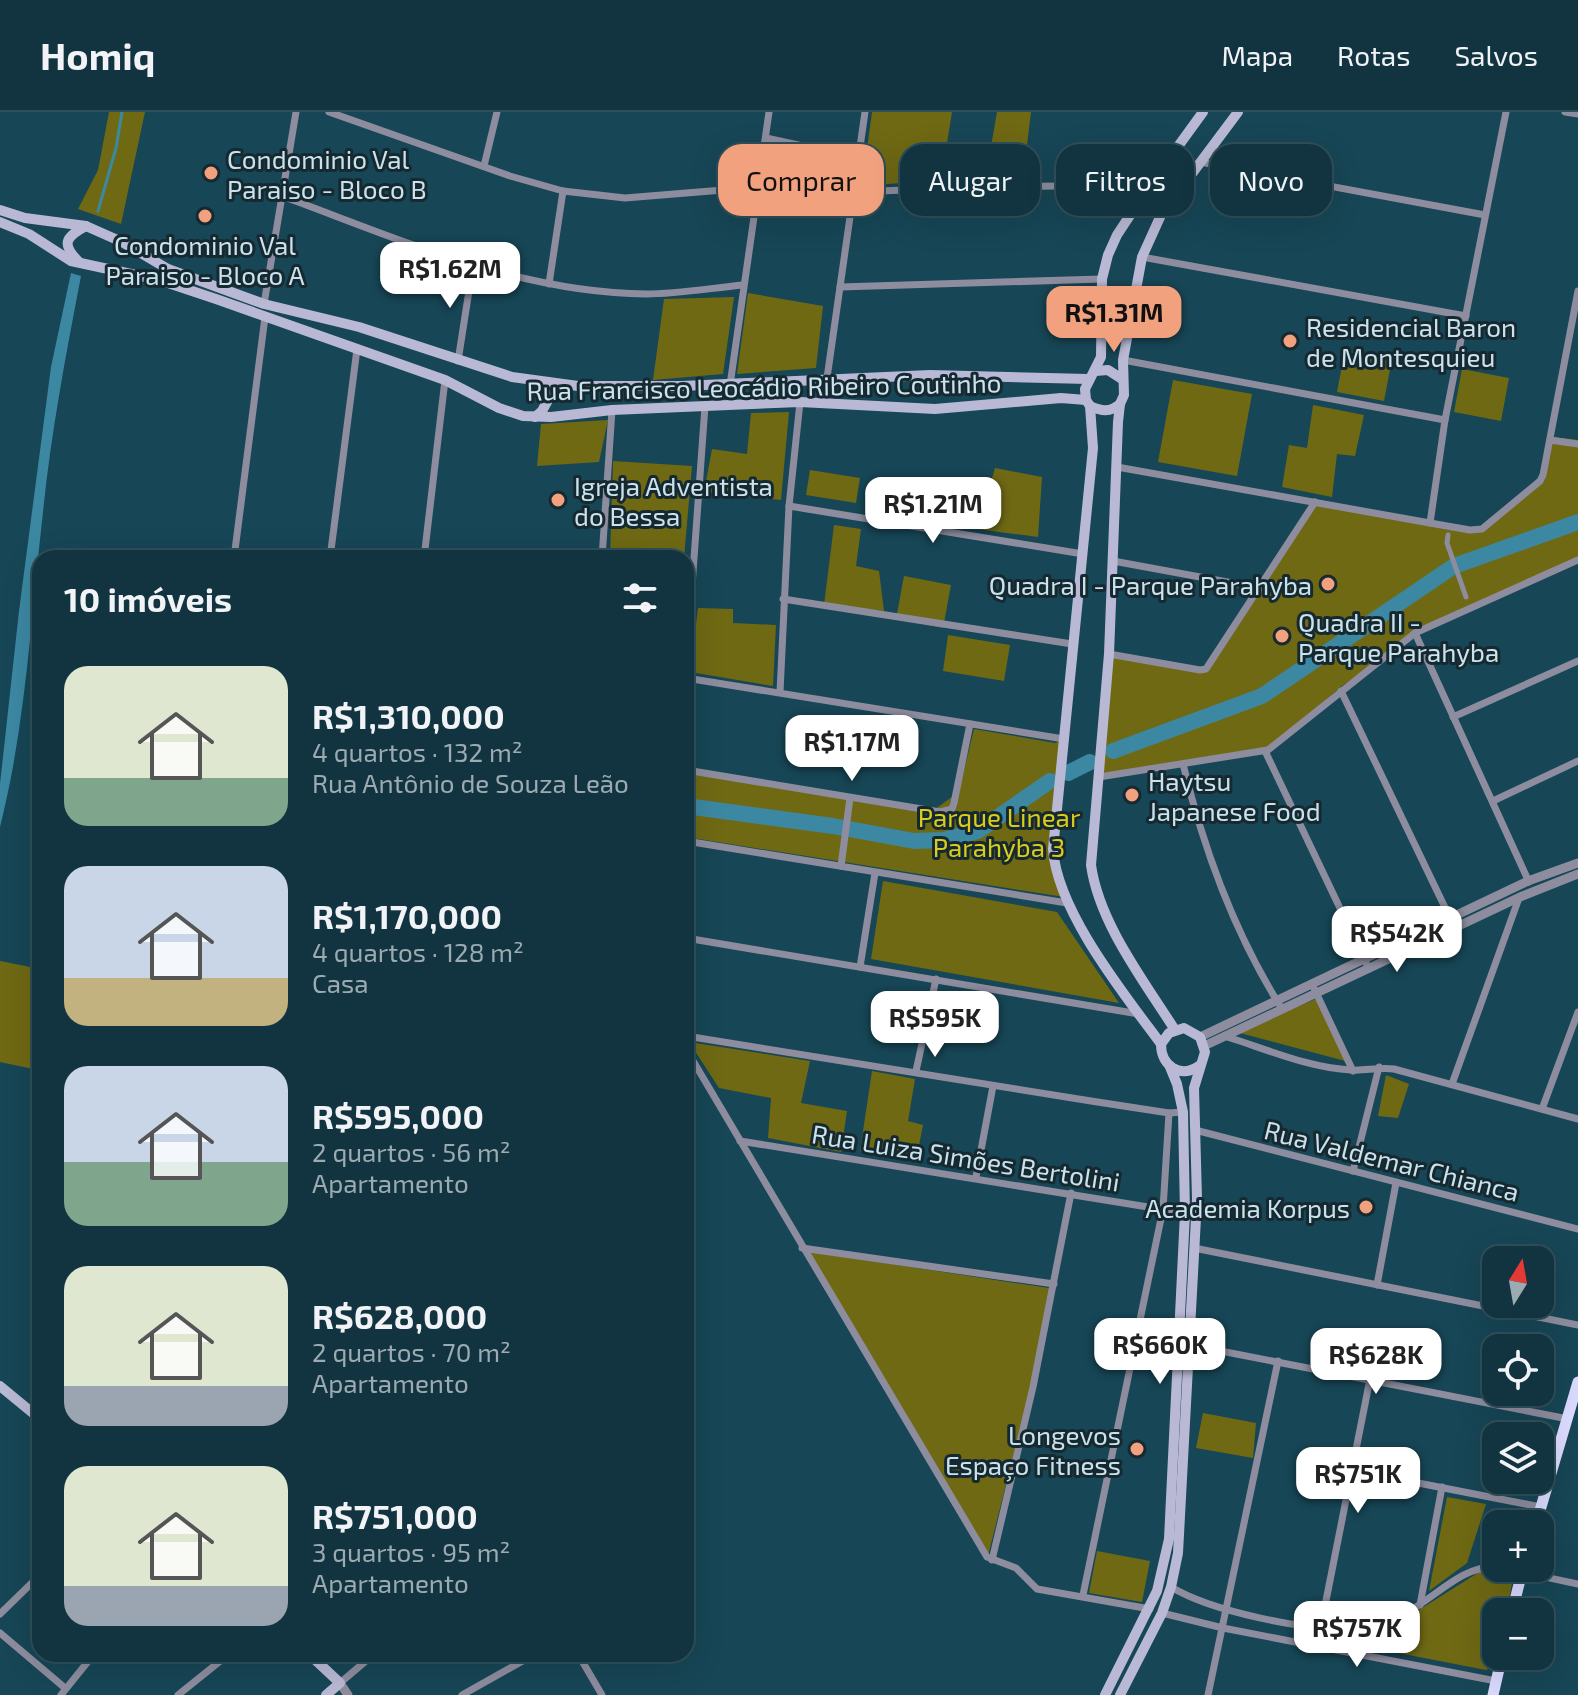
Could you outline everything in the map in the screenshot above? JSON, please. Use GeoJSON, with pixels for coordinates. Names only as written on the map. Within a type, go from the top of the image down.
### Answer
{"type":"FeatureCollection","features":[{"type":"Feature","properties":{"kind":"main road"},"geometry":{"type":"LineString","coordinates":[[1180,144],[1203,112]]}},
{"type":"Feature","properties":{"kind":"main road"},"geometry":{"type":"LineString","coordinates":[[1175,1030],[1139,974],[1097,894],[1091,853],[1109,654],[1120,404],[1124,395],[1123,360],[1142,257],[1161,215],[1238,112]]}},
{"type":"Feature","properties":{"kind":"main road","name":"Rua Francisco Leocádio Ribeiro Coutinho"},"geometry":{"type":"LineString","coordinates":[[0,210],[33,219],[86,226],[122,242],[168,269],[264,304],[359,327],[458,361],[541,382],[578,386],[730,385],[930,375],[1092,375]]}},
{"type":"Feature","properties":{"kind":"main road"},"geometry":{"type":"LineString","coordinates":[[1130,216],[1117,235],[1102,279],[1103,345],[1085,389],[1093,448],[1053,849],[1067,903],[1161,1044],[1163,1058],[1175,1070],[1186,1072],[1199,1066]]}},
{"type":"Feature","properties":{"kind":"main road","name":"Rua Francisco Leocádio Ribeiro Coutinho"},"geometry":{"type":"LineString","coordinates":[[0,222],[29,234],[62,257],[159,280],[445,380],[499,408],[535,417],[612,410],[800,402],[935,409],[1061,398],[1088,403]]}},
{"type":"Feature","properties":{"kind":"main road"},"geometry":{"type":"LineString","coordinates":[[80,263],[68,250],[67,241],[86,226]]}},
{"type":"Feature","properties":{"kind":"main road"},"geometry":{"type":"LineString","coordinates":[[1092,375],[1108,370],[1122,379]]}},
{"type":"Feature","properties":{"kind":"main road"},"geometry":{"type":"LineString","coordinates":[[535,417],[546,407],[548,400],[541,382]]}},
{"type":"Feature","properties":{"kind":"main road"},"geometry":{"type":"LineString","coordinates":[[1088,403],[1105,411],[1120,404]]}},
{"type":"Feature","properties":{"kind":"main road"},"geometry":{"type":"LineString","coordinates":[[1120,1695],[1162,1613],[1171,1587],[1177,1562],[1183,1481],[1197,1199],[1194,1088],[1203,1059],[1202,1041],[1193,1031],[1175,1030],[1166,1035],[1161,1044]]}},
{"type":"Feature","properties":{"kind":"main road"},"geometry":{"type":"LineString","coordinates":[[1105,1695],[1150,1609],[1162,1573],[1170,1527],[1185,1213],[1183,1112],[1169,1065]]}},
{"type":"Feature","properties":{"kind":"main road"},"geometry":{"type":"LineString","coordinates":[[1540,1510],[1578,1382]]}},
{"type":"Feature","properties":{"kind":"main road"},"geometry":{"type":"LineString","coordinates":[[0,1386],[32,1412]]}},
{"type":"Feature","properties":{"kind":"main road"},"geometry":{"type":"LineString","coordinates":[[318,1662],[340,1683],[326,1695]]}},
{"type":"Feature","properties":{"kind":"main road"},"geometry":{"type":"LineString","coordinates":[[1493,1695],[1499,1670]]}},
{"type":"Feature","properties":{"kind":"street"},"geometry":{"type":"LineString","coordinates":[[329,112],[563,191],[625,198],[718,190]]}},
{"type":"Feature","properties":{"kind":"street"},"geometry":{"type":"LineString","coordinates":[[484,166],[497,112]]}},
{"type":"Feature","properties":{"kind":"street"},"geometry":{"type":"LineString","coordinates":[[765,144],[769,112]]}},
{"type":"Feature","properties":{"kind":"street"},"geometry":{"type":"LineString","coordinates":[[860,144],[865,112]]}},
{"type":"Feature","properties":{"kind":"street"},"geometry":{"type":"LineString","coordinates":[[1430,523],[1445,420],[1506,112]]}},
{"type":"Feature","properties":{"kind":"street"},"geometry":{"type":"LineString","coordinates":[[1565,112],[1578,114]]}},
{"type":"Feature","properties":{"kind":"street"},"geometry":{"type":"LineString","coordinates":[[264,304],[269,247],[291,118]]}},
{"type":"Feature","properties":{"kind":"street"},"geometry":{"type":"LineString","coordinates":[[766,138],[794,144]]}},
{"type":"Feature","properties":{"kind":"street"},"geometry":{"type":"LineString","coordinates":[[1200,162],[1485,215]]}},
{"type":"Feature","properties":{"kind":"street"},"geometry":{"type":"LineString","coordinates":[[884,191],[1056,186]]}},
{"type":"Feature","properties":{"kind":"street"},"geometry":{"type":"LineString","coordinates":[[549,284],[563,191]]}},
{"type":"Feature","properties":{"kind":"street"},"geometry":{"type":"LineString","coordinates":[[277,204],[473,265],[549,284],[649,294],[743,285]]}},
{"type":"Feature","properties":{"kind":"street"},"geometry":{"type":"LineString","coordinates":[[730,385],[755,216]]}},
{"type":"Feature","properties":{"kind":"street"},"geometry":{"type":"LineString","coordinates":[[827,378],[850,216]]}},
{"type":"Feature","properties":{"kind":"street"},"geometry":{"type":"LineString","coordinates":[[1142,257],[1466,316]]}},
{"type":"Feature","properties":{"kind":"street"},"geometry":{"type":"LineString","coordinates":[[458,361],[473,265]]}},
{"type":"Feature","properties":{"kind":"street"},"geometry":{"type":"LineString","coordinates":[[840,287],[1102,279]]}},
{"type":"Feature","properties":{"kind":"street"},"geometry":{"type":"LineString","coordinates":[[1117,467],[1470,530],[1485,527],[1540,481],[1578,291]]}},
{"type":"Feature","properties":{"kind":"street"},"geometry":{"type":"LineString","coordinates":[[235,550],[265,317]]}},
{"type":"Feature","properties":{"kind":"street"},"geometry":{"type":"LineString","coordinates":[[331,550],[357,349]]}},
{"type":"Feature","properties":{"kind":"street"},"geometry":{"type":"LineString","coordinates":[[1123,360],[1445,420]]}},
{"type":"Feature","properties":{"kind":"street"},"geometry":{"type":"LineString","coordinates":[[425,550],[445,380]]}},
{"type":"Feature","properties":{"kind":"street"},"geometry":{"type":"LineString","coordinates":[[780,692],[789,506],[800,402]]}},
{"type":"Feature","properties":{"kind":"street"},"geometry":{"type":"LineString","coordinates":[[694,558],[705,406]]}},
{"type":"Feature","properties":{"kind":"street"},"geometry":{"type":"LineString","coordinates":[[603,550],[612,410]]}},
{"type":"Feature","properties":{"kind":"street"},"geometry":{"type":"LineString","coordinates":[[1550,440],[1578,444]]}},
{"type":"Feature","properties":{"kind":"street"},"geometry":{"type":"LineString","coordinates":[[1109,654],[1200,670],[1210,665],[1315,502]]}},
{"type":"Feature","properties":{"kind":"street"},"geometry":{"type":"LineString","coordinates":[[789,506],[1083,554]]}},
{"type":"Feature","properties":{"kind":"street"},"geometry":{"type":"LineString","coordinates":[[1448,535],[1447,543],[1466,597]]}},
{"type":"Feature","properties":{"kind":"street"},"geometry":{"type":"LineString","coordinates":[[1099,777],[1265,751],[1415,633],[1578,560]]}},
{"type":"Feature","properties":{"kind":"street"},"geometry":{"type":"LineString","coordinates":[[1113,561],[1260,588]]}},
{"type":"Feature","properties":{"kind":"street"},"geometry":{"type":"LineString","coordinates":[[783,599],[1072,644]]}},
{"type":"Feature","properties":{"kind":"street"},"geometry":{"type":"LineString","coordinates":[[1415,633],[1533,891]]}},
{"type":"Feature","properties":{"kind":"street"},"geometry":{"type":"LineString","coordinates":[[1453,717],[1578,661]]}},
{"type":"Feature","properties":{"kind":"street"},"geometry":{"type":"LineString","coordinates":[[694,679],[1064,739]]}},
{"type":"Feature","properties":{"kind":"street"},"geometry":{"type":"LineString","coordinates":[[1341,691],[1452,924]]}},
{"type":"Feature","properties":{"kind":"street"},"geometry":{"type":"LineString","coordinates":[[694,771],[940,812],[952,809],[970,724]]}},
{"type":"Feature","properties":{"kind":"street"},"geometry":{"type":"LineString","coordinates":[[1265,751],[1366,964]]}},
{"type":"Feature","properties":{"kind":"street"},"geometry":{"type":"LineString","coordinates":[[1493,801],[1578,761]]}},
{"type":"Feature","properties":{"kind":"street"},"geometry":{"type":"LineString","coordinates":[[1183,764],[1203,838],[1228,908],[1250,956],[1279,1005]]}},
{"type":"Feature","properties":{"kind":"street"},"geometry":{"type":"LineString","coordinates":[[841,866],[850,798]]}},
{"type":"Feature","properties":{"kind":"street"},"geometry":{"type":"LineString","coordinates":[[694,842],[1067,903]]}},
{"type":"Feature","properties":{"kind":"street"},"geometry":{"type":"LineString","coordinates":[[1452,924],[1528,881],[1578,863]]}},
{"type":"Feature","properties":{"kind":"street"},"geometry":{"type":"LineString","coordinates":[[860,967],[875,873]]}},
{"type":"Feature","properties":{"kind":"street"},"geometry":{"type":"LineString","coordinates":[[1202,1041],[1452,924],[1578,874]]}},
{"type":"Feature","properties":{"kind":"street"},"geometry":{"type":"LineString","coordinates":[[1452,1084],[1520,897]]}},
{"type":"Feature","properties":{"kind":"street"},"geometry":{"type":"LineString","coordinates":[[694,939],[1139,1014]]}},
{"type":"Feature","properties":{"kind":"street"},"geometry":{"type":"LineString","coordinates":[[916,1071],[936,979]]}},
{"type":"Feature","properties":{"kind":"street"},"geometry":{"type":"LineString","coordinates":[[1314,989],[1353,1071]]}},
{"type":"Feature","properties":{"kind":"street"},"geometry":{"type":"LineString","coordinates":[[1202,1041],[1224,1036],[1279,1005]]}},
{"type":"Feature","properties":{"kind":"street"},"geometry":{"type":"LineString","coordinates":[[1542,1109],[1578,1012]]}},
{"type":"Feature","properties":{"kind":"street"},"geometry":{"type":"LineString","coordinates":[[1224,1036],[1328,1067],[1353,1071],[1379,1067],[1578,1119]]}},
{"type":"Feature","properties":{"kind":"street"},"geometry":{"type":"LineString","coordinates":[[694,1037],[1169,1113],[1183,1112]]}},
{"type":"Feature","properties":{"kind":"street"},"geometry":{"type":"LineString","coordinates":[[694,1063],[983,1552],[992,1560],[1016,1568],[1037,1589],[1150,1609]]}},
{"type":"Feature","properties":{"kind":"street"},"geometry":{"type":"LineString","coordinates":[[1353,1171],[1379,1067]]}},
{"type":"Feature","properties":{"kind":"street"},"geometry":{"type":"LineString","coordinates":[[976,1177],[993,1086]]}},
{"type":"Feature","properties":{"kind":"street"},"geometry":{"type":"LineString","coordinates":[[1083,1595],[1163,1209],[1169,1113]]}},
{"type":"Feature","properties":{"kind":"street","name":"Rua Valdemar Chianca"},"geometry":{"type":"LineString","coordinates":[[1195,1130],[1578,1229]]}},
{"type":"Feature","properties":{"kind":"street","name":"Rua Luiza Simões Bertolini"},"geometry":{"type":"LineString","coordinates":[[740,1141],[1185,1213]]}},
{"type":"Feature","properties":{"kind":"street"},"geometry":{"type":"LineString","coordinates":[[1377,1285],[1396,1183]]}},
{"type":"Feature","properties":{"kind":"street"},"geometry":{"type":"LineString","coordinates":[[992,1560],[1054,1284],[1071,1193]]}},
{"type":"Feature","properties":{"kind":"street"},"geometry":{"type":"LineString","coordinates":[[802,1248],[1054,1284]]}},
{"type":"Feature","properties":{"kind":"street"},"geometry":{"type":"LineString","coordinates":[[1194,1248],[1578,1325]]}},
{"type":"Feature","properties":{"kind":"street"},"geometry":{"type":"LineString","coordinates":[[1190,1345],[1568,1419]]}},
{"type":"Feature","properties":{"kind":"street"},"geometry":{"type":"LineString","coordinates":[[1208,1695],[1278,1361]]}},
{"type":"Feature","properties":{"kind":"street"},"geometry":{"type":"LineString","coordinates":[[1317,1646],[1370,1379]]}},
{"type":"Feature","properties":{"kind":"street"},"geometry":{"type":"LineString","coordinates":[[1352,1470],[1541,1507]]}},
{"type":"Feature","properties":{"kind":"street"},"geometry":{"type":"LineString","coordinates":[[1420,1605],[1442,1487]]}},
{"type":"Feature","properties":{"kind":"street"},"geometry":{"type":"LineString","coordinates":[[1171,1587],[1194,1599],[1227,1609],[1320,1627],[1367,1627],[1420,1605],[1470,1571],[1482,1567]]}},
{"type":"Feature","properties":{"kind":"street"},"geometry":{"type":"LineString","coordinates":[[1554,1578],[1578,1584]]}},
{"type":"Feature","properties":{"kind":"street"},"geometry":{"type":"LineString","coordinates":[[0,1614],[32,1583]]}},
{"type":"Feature","properties":{"kind":"street"},"geometry":{"type":"LineString","coordinates":[[1162,1613],[1223,1628],[1496,1681]]}},
{"type":"Feature","properties":{"kind":"street"},"geometry":{"type":"LineString","coordinates":[[0,1633],[63,1691],[87,1662]]}},
{"type":"Feature","properties":{"kind":"street"},"geometry":{"type":"LineString","coordinates":[[178,1695],[219,1662]]}},
{"type":"Feature","properties":{"kind":"street"},"geometry":{"type":"LineString","coordinates":[[348,1695],[340,1683],[365,1662]]}},
{"type":"Feature","properties":{"kind":"street"},"geometry":{"type":"LineString","coordinates":[[462,1695],[521,1662]]}},
{"type":"Feature","properties":{"kind":"street"},"geometry":{"type":"LineString","coordinates":[[583,1662],[602,1695]]}},
{"type":"Feature","properties":{"kind":"green space"},"geometry":{"type":"Polygon","coordinates":[[[109,112],[145,112],[121,224],[78,209],[98,170],[109,112]]]}},
{"type":"Feature","properties":{"kind":"green space"},"geometry":{"type":"Polygon","coordinates":[[[872,112],[952,112],[947,144],[900,144],[900,183],[884,184],[884,144],[868,144],[872,112]]]}},
{"type":"Feature","properties":{"kind":"green space"},"geometry":{"type":"Polygon","coordinates":[[[997,112],[1031,112],[1027,144],[991,144],[997,112]]]}},
{"type":"Feature","properties":{"kind":"green space"},"geometry":{"type":"Polygon","coordinates":[[[748,293],[823,306],[816,368],[737,374],[748,293]]]}},
{"type":"Feature","properties":{"kind":"green space"},"geometry":{"type":"Polygon","coordinates":[[[734,297],[723,374],[653,380],[664,299],[734,297]]]}},
{"type":"Feature","properties":{"kind":"green space"},"geometry":{"type":"Polygon","coordinates":[[[1345,350],[1392,359],[1384,401],[1337,392],[1345,350]]]}},
{"type":"Feature","properties":{"kind":"green space"},"geometry":{"type":"Polygon","coordinates":[[[1462,369],[1509,378],[1501,421],[1454,412],[1462,369]]]}},
{"type":"Feature","properties":{"kind":"green space"},"geometry":{"type":"Polygon","coordinates":[[[1173,380],[1252,394],[1237,476],[1158,462],[1173,380]]]}},
{"type":"Feature","properties":{"kind":"green space"},"geometry":{"type":"Polygon","coordinates":[[[1313,405],[1364,415],[1355,456],[1337,454],[1332,497],[1282,487],[1289,445],[1307,448],[1313,405]]]}},
{"type":"Feature","properties":{"kind":"green space"},"geometry":{"type":"Polygon","coordinates":[[[789,412],[781,500],[704,492],[712,449],[747,454],[751,413],[789,412]]]}},
{"type":"Feature","properties":{"kind":"green space"},"geometry":{"type":"Polygon","coordinates":[[[608,420],[599,462],[537,466],[541,424],[608,420]]]}},
{"type":"Feature","properties":{"kind":"green space"},"geometry":{"type":"Polygon","coordinates":[[[1553,437],[1578,440],[1578,561],[1418,633],[1342,686],[1267,750],[1100,775],[1109,655],[1207,672],[1317,501],[1483,532],[1545,479],[1553,437]]]}},
{"type":"Feature","properties":{"kind":"green space"},"geometry":{"type":"Polygon","coordinates":[[[613,461],[692,466],[685,550],[610,550],[613,461]]]}},
{"type":"Feature","properties":{"kind":"green space"},"geometry":{"type":"Polygon","coordinates":[[[995,468],[1042,477],[1038,537],[977,529],[995,468]]]}},
{"type":"Feature","properties":{"kind":"green space"},"geometry":{"type":"Polygon","coordinates":[[[810,470],[860,478],[856,503],[806,495],[810,470]]]}},
{"type":"Feature","properties":{"kind":"green space"},"geometry":{"type":"Polygon","coordinates":[[[834,525],[861,529],[856,566],[879,571],[884,611],[824,605],[834,525]]]}},
{"type":"Feature","properties":{"kind":"green space"},"geometry":{"type":"Polygon","coordinates":[[[904,576],[951,585],[943,628],[896,619],[904,576]]]}},
{"type":"Feature","properties":{"kind":"green space"},"geometry":{"type":"Polygon","coordinates":[[[698,608],[733,609],[733,623],[776,625],[773,686],[694,673],[698,608]]]}},
{"type":"Feature","properties":{"kind":"green space"},"geometry":{"type":"Polygon","coordinates":[[[948,635],[1010,645],[1004,681],[943,671],[948,635]]]}},
{"type":"Feature","properties":{"kind":"green space","name":"Parque Linear Parahyba 3"},"geometry":{"type":"Polygon","coordinates":[[[974,729],[1055,743],[1064,739],[1053,849],[1064,897],[694,838],[694,769],[935,809],[959,792],[974,729]]]}},
{"type":"Feature","properties":{"kind":"green space"},"geometry":{"type":"Polygon","coordinates":[[[883,881],[1057,912],[1119,1003],[871,959],[883,881]]]}},
{"type":"Feature","properties":{"kind":"green space"},"geometry":{"type":"Polygon","coordinates":[[[0,961],[32,967],[32,1069],[0,1062],[0,961]]]}},
{"type":"Feature","properties":{"kind":"green space"},"geometry":{"type":"Polygon","coordinates":[[[1316,999],[1349,1062],[1236,1032],[1316,999]]]}},
{"type":"Feature","properties":{"kind":"green space"},"geometry":{"type":"Polygon","coordinates":[[[694,1043],[810,1061],[801,1103],[847,1111],[841,1152],[768,1138],[771,1098],[719,1088],[694,1050],[694,1043]]]}},
{"type":"Feature","properties":{"kind":"green space"},"geometry":{"type":"Polygon","coordinates":[[[872,1071],[915,1079],[908,1121],[923,1125],[916,1161],[860,1151],[872,1071]]]}},
{"type":"Feature","properties":{"kind":"green space"},"geometry":{"type":"Polygon","coordinates":[[[1386,1075],[1409,1084],[1398,1118],[1378,1116],[1386,1075]]]}},
{"type":"Feature","properties":{"kind":"green space"},"geometry":{"type":"Polygon","coordinates":[[[805,1251],[1055,1289],[988,1556],[805,1251]]]}},
{"type":"Feature","properties":{"kind":"green space"},"geometry":{"type":"Polygon","coordinates":[[[1203,1413],[1256,1423],[1253,1458],[1196,1448],[1203,1413]]]}},
{"type":"Feature","properties":{"kind":"green space"},"geometry":{"type":"Polygon","coordinates":[[[1447,1497],[1486,1504],[1467,1563],[1429,1591],[1447,1497]]]}},
{"type":"Feature","properties":{"kind":"green space"},"geometry":{"type":"Polygon","coordinates":[[[1097,1551],[1150,1561],[1142,1602],[1089,1593],[1097,1551]]]}},
{"type":"Feature","properties":{"kind":"green space"},"geometry":{"type":"Polygon","coordinates":[[[1481,1571],[1482,1582],[1512,1582],[1508,1598],[1482,1598],[1482,1669],[1341,1640],[1342,1635],[1383,1629],[1481,1571]]]}},
{"type":"Feature","properties":{"kind":"water"},"geometry":{"type":"Polygon","coordinates":[[[71,273],[81,276],[50,453],[39,550],[32,550],[32,621],[27,670],[16,749],[0,827],[0,784],[19,611],[51,367],[71,273]]]}},
{"type":"Feature","properties":{"kind":"waterway"},"geometry":{"type":"LineString","coordinates":[[98,211],[116,148],[122,112]]}},
{"type":"Feature","properties":{"kind":"waterway"},"geometry":{"type":"LineString","coordinates":[[1113,751],[1262,696],[1454,566],[1578,522]]}},
{"type":"Feature","properties":{"kind":"waterway"},"geometry":{"type":"LineString","coordinates":[[1068,773],[1090,762]]}},
{"type":"Feature","properties":{"kind":"waterway"},"geometry":{"type":"LineString","coordinates":[[694,807],[833,826],[914,841],[944,840],[978,831],[1050,781]]}},
{"type":"Feature","properties":{"kind":"place","name":"Condominio Val Paraiso - Bloco B"},"geometry":{"type":"Point","coordinates":[211,173]}},
{"type":"Feature","properties":{"kind":"place","name":"Condominio Val Paraiso - Bloco A"},"geometry":{"type":"Point","coordinates":[205,216]}},
{"type":"Feature","properties":{"kind":"place","name":"Residencial Baron de Montesquieu"},"geometry":{"type":"Point","coordinates":[1290,341]}},
{"type":"Feature","properties":{"kind":"place","name":"Igreja Adventista do Bessa"},"geometry":{"type":"Point","coordinates":[558,500]}},
{"type":"Feature","properties":{"kind":"place","name":"Quadra I - Parque Parahyba"},"geometry":{"type":"Point","coordinates":[1328,584]}},
{"type":"Feature","properties":{"kind":"place","name":"Quadra II - Parque Parahyba"},"geometry":{"type":"Point","coordinates":[1282,636]}},
{"type":"Feature","properties":{"kind":"place","name":"Haytsu Japanese Food"},"geometry":{"type":"Point","coordinates":[1132,795]}},
{"type":"Feature","properties":{"kind":"place","name":"Academia Korpus"},"geometry":{"type":"Point","coordinates":[1366,1207]}},
{"type":"Feature","properties":{"kind":"place","name":"Longevos Espaço Fitness"},"geometry":{"type":"Point","coordinates":[1137,1449]}}]}
